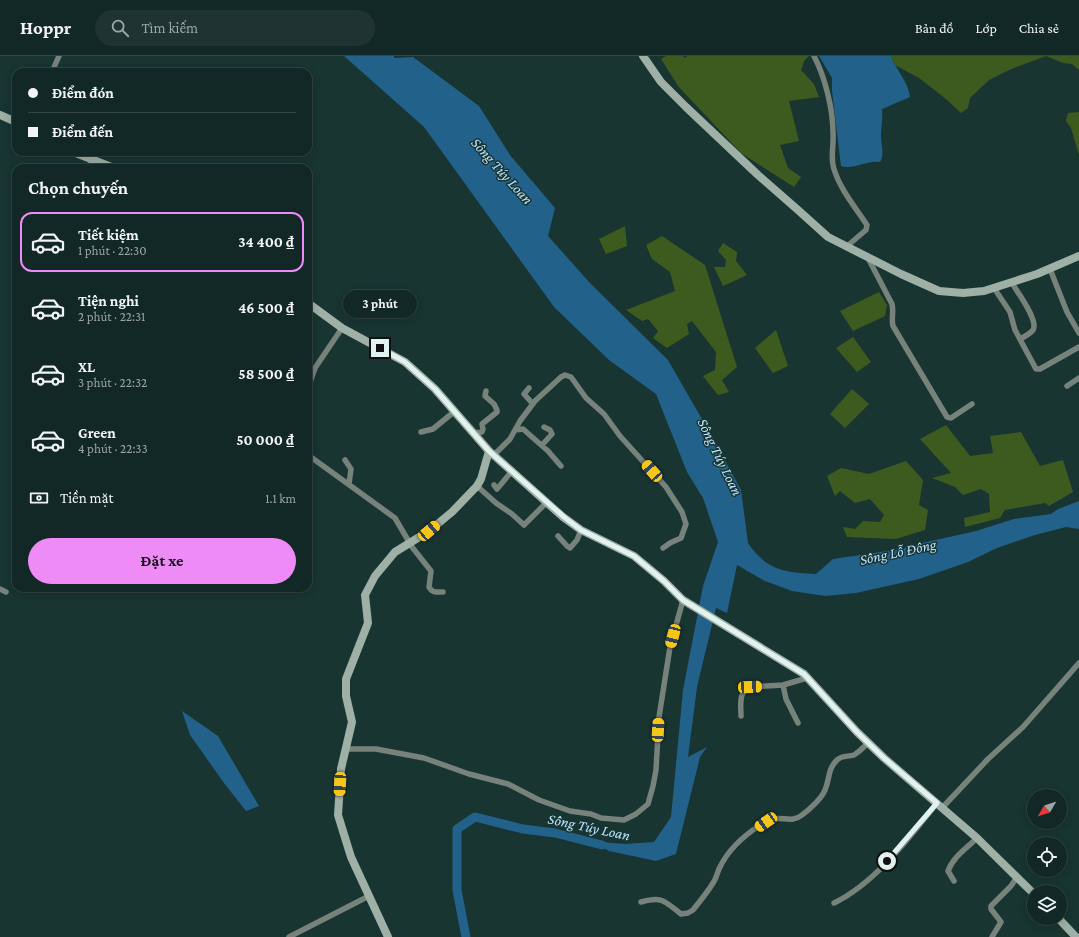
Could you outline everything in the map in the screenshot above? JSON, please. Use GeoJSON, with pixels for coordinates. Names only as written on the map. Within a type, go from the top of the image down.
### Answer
{"type":"FeatureCollection","features":[{"type":"Feature","properties":{"kind":"street"},"geometry":{"type":"LineString","coordinates":[[54,68],[59,56]]}},
{"type":"Feature","properties":{"kind":"street"},"geometry":{"type":"LineString","coordinates":[[643,56],[661,82],[758,175],[828,237],[868,258],[939,291],[963,293],[984,291],[1012,283],[1050,269],[1079,256]]}},
{"type":"Feature","properties":{"kind":"street"},"geometry":{"type":"LineString","coordinates":[[814,56],[822,70],[833,122],[834,143],[831,157],[834,170],[845,193],[867,224],[864,233],[846,247]]}},
{"type":"Feature","properties":{"kind":"street"},"geometry":{"type":"LineString","coordinates":[[0,115],[12,120]]}},
{"type":"Feature","properties":{"kind":"street"},"geometry":{"type":"LineString","coordinates":[[83,156],[104,164]]}},
{"type":"Feature","properties":{"kind":"street"},"geometry":{"type":"LineString","coordinates":[[90,164],[91,159]]}},
{"type":"Feature","properties":{"kind":"street"},"geometry":{"type":"LineString","coordinates":[[868,258],[892,304],[893,326],[948,417],[951,418],[972,404]]}},
{"type":"Feature","properties":{"kind":"street"},"geometry":{"type":"LineString","coordinates":[[1050,269],[1067,312],[1079,333]]}},
{"type":"Feature","properties":{"kind":"street"},"geometry":{"type":"LineString","coordinates":[[1012,283],[1032,316],[1034,324],[1033,330],[1020,339]]}},
{"type":"Feature","properties":{"kind":"street"},"geometry":{"type":"LineString","coordinates":[[994,288],[1010,312],[1015,330],[1036,369],[1038,370],[1079,347]]}},
{"type":"Feature","properties":{"kind":"street"},"geometry":{"type":"LineString","coordinates":[[312,306],[342,328],[405,362],[435,389],[492,453],[564,517],[581,530],[634,556],[664,581],[683,600],[804,674],[868,743],[977,838],[1027,887]]}},
{"type":"Feature","properties":{"kind":"street"},"geometry":{"type":"LineString","coordinates":[[312,376],[315,368],[342,328]]}},
{"type":"Feature","properties":{"kind":"street"},"geometry":{"type":"LineString","coordinates":[[388,937],[351,857],[338,815],[341,769],[352,722],[346,696],[346,679],[368,623],[365,595],[375,576],[395,552],[429,531],[452,512],[477,486],[492,453],[507,443],[520,421],[533,404],[565,375],[571,377],[586,398],[604,414],[620,436],[666,487],[682,512],[686,524],[681,538],[663,548]]}},
{"type":"Feature","properties":{"kind":"street"},"geometry":{"type":"LineString","coordinates":[[1067,386],[1079,378]]}},
{"type":"Feature","properties":{"kind":"street"},"geometry":{"type":"LineString","coordinates":[[529,388],[524,394],[533,404]]}},
{"type":"Feature","properties":{"kind":"street"},"geometry":{"type":"LineString","coordinates":[[474,433],[482,432],[484,429],[482,424],[497,412],[494,404],[485,396],[486,391]]}},
{"type":"Feature","properties":{"kind":"street"},"geometry":{"type":"LineString","coordinates":[[421,432],[433,429],[455,411]]}},
{"type":"Feature","properties":{"kind":"street"},"geometry":{"type":"LineString","coordinates":[[542,445],[552,434],[550,430],[544,427]]}},
{"type":"Feature","properties":{"kind":"street"},"geometry":{"type":"LineString","coordinates":[[515,430],[523,429],[542,445],[561,466]]}},
{"type":"Feature","properties":{"kind":"street"},"geometry":{"type":"LineString","coordinates":[[312,457],[395,518],[431,571],[430,589],[435,592],[443,592]]}},
{"type":"Feature","properties":{"kind":"street"},"geometry":{"type":"LineString","coordinates":[[345,460],[351,469],[349,484]]}},
{"type":"Feature","properties":{"kind":"street"},"geometry":{"type":"LineString","coordinates":[[494,485],[497,489],[512,471]]}},
{"type":"Feature","properties":{"kind":"street"},"geometry":{"type":"LineString","coordinates":[[477,486],[524,525],[547,502]]}},
{"type":"Feature","properties":{"kind":"street"},"geometry":{"type":"LineString","coordinates":[[558,536],[571,550],[581,530]]}},
{"type":"Feature","properties":{"kind":"street"},"geometry":{"type":"LineString","coordinates":[[345,749],[376,748],[424,758],[469,774],[508,784],[539,800],[570,811],[592,814],[601,818],[624,820],[636,814],[648,804],[653,786],[656,770],[659,716],[670,647],[683,600]]}},
{"type":"Feature","properties":{"kind":"street"},"geometry":{"type":"LineString","coordinates":[[834,903],[844,898],[878,870],[940,805],[1022,727],[1079,663]]}},
{"type":"Feature","properties":{"kind":"street"},"geometry":{"type":"LineString","coordinates":[[741,716],[741,697],[742,693],[747,688],[783,685],[807,678]]}},
{"type":"Feature","properties":{"kind":"street"},"geometry":{"type":"LineString","coordinates":[[783,685],[786,699],[798,723]]}},
{"type":"Feature","properties":{"kind":"street"},"geometry":{"type":"LineString","coordinates":[[641,902],[650,899],[660,899],[681,914],[688,913],[693,910],[714,883],[719,869],[739,841],[772,819],[779,818],[791,820],[800,817],[823,794],[829,771],[837,760],[842,757],[853,755],[868,743]]}},
{"type":"Feature","properties":{"kind":"street"},"geometry":{"type":"LineString","coordinates":[[954,881],[948,871],[951,864],[977,838]]}},
{"type":"Feature","properties":{"kind":"street"},"geometry":{"type":"LineString","coordinates":[[992,937],[1001,922],[991,909],[991,906],[1011,886],[1017,877]]}},
{"type":"Feature","properties":{"kind":"street"},"geometry":{"type":"LineString","coordinates":[[289,937],[369,896]]}},
{"type":"Feature","properties":{"kind":"street"},"geometry":{"type":"LineString","coordinates":[[1065,925],[1076,937]]}},
{"type":"Feature","properties":{"kind":"green space"},"geometry":{"type":"Polygon","coordinates":[[[666,56],[683,56],[685,58],[687,56],[809,56],[804,61],[801,70],[814,84],[819,97],[789,101],[799,141],[780,145],[788,168],[801,177],[794,187],[741,153],[678,86],[661,59],[666,56]]]}},
{"type":"Feature","properties":{"kind":"green space"},"geometry":{"type":"Polygon","coordinates":[[[891,56],[1046,56],[1009,70],[989,80],[970,98],[968,108],[961,113],[919,78],[895,65],[891,56]]]}},
{"type":"Feature","properties":{"kind":"green space"},"geometry":{"type":"Polygon","coordinates":[[[1046,56],[1079,56],[1079,70],[1072,64],[1063,63],[1046,56]]]}},
{"type":"Feature","properties":{"kind":"green space"},"geometry":{"type":"Polygon","coordinates":[[[1079,112],[1079,155],[1071,128],[1066,121],[1068,113],[1079,112]]]}},
{"type":"Feature","properties":{"kind":"green space"},"geometry":{"type":"Polygon","coordinates":[[[625,226],[627,246],[606,254],[599,239],[625,226]]]}},
{"type":"Feature","properties":{"kind":"green space"},"geometry":{"type":"Polygon","coordinates":[[[662,236],[705,265],[737,367],[722,380],[729,392],[718,395],[703,376],[715,370],[716,352],[692,321],[687,324],[689,334],[667,348],[653,338],[658,331],[648,319],[642,321],[626,310],[675,291],[670,272],[652,259],[646,245],[662,236]]]}},
{"type":"Feature","properties":{"kind":"green space"},"geometry":{"type":"Polygon","coordinates":[[[723,243],[737,252],[736,261],[747,275],[723,286],[714,267],[725,267],[726,260],[718,251],[723,243]]]}},
{"type":"Feature","properties":{"kind":"green space"},"geometry":{"type":"Polygon","coordinates":[[[879,292],[887,305],[885,316],[853,331],[840,311],[879,292]]]}},
{"type":"Feature","properties":{"kind":"green space"},"geometry":{"type":"Polygon","coordinates":[[[776,330],[788,366],[773,373],[755,348],[776,330]]]}},
{"type":"Feature","properties":{"kind":"green space"},"geometry":{"type":"Polygon","coordinates":[[[853,337],[871,362],[857,372],[836,348],[853,337]]]}},
{"type":"Feature","properties":{"kind":"green space"},"geometry":{"type":"Polygon","coordinates":[[[852,389],[869,404],[845,428],[830,414],[852,389]]]}},
{"type":"Feature","properties":{"kind":"green space"},"geometry":{"type":"Polygon","coordinates":[[[946,425],[970,456],[993,453],[990,436],[1021,432],[1040,466],[1063,460],[1073,492],[1049,506],[1045,503],[1005,510],[1000,518],[965,527],[964,518],[990,512],[989,494],[981,489],[963,495],[955,487],[932,478],[951,473],[920,439],[946,425]]]}},
{"type":"Feature","properties":{"kind":"green space"},"geometry":{"type":"Polygon","coordinates":[[[906,461],[923,480],[919,505],[928,510],[925,530],[896,539],[847,537],[843,527],[855,529],[863,521],[880,522],[884,515],[870,499],[855,503],[840,491],[835,496],[827,476],[841,468],[869,474],[906,461]]]}},
{"type":"Feature","properties":{"kind":"water","name":"Sông Lỗ Đông"},"geometry":{"type":"Polygon","coordinates":[[[344,56],[393,56],[395,58],[413,57],[479,106],[510,155],[555,208],[548,236],[590,283],[668,360],[741,490],[748,543],[762,559],[770,565],[786,571],[816,574],[833,559],[901,549],[976,531],[1014,519],[1051,514],[1058,509],[1079,501],[1079,529],[1066,527],[1035,535],[997,548],[968,562],[919,579],[856,593],[825,596],[792,591],[765,581],[737,565],[727,613],[716,608],[697,687],[688,757],[707,747],[700,757],[676,854],[656,861],[609,851],[589,841],[625,844],[654,842],[671,817],[683,690],[703,586],[718,542],[703,498],[687,472],[656,394],[609,360],[554,307],[424,127],[344,56]]]}},
{"type":"Feature","properties":{"kind":"water"},"geometry":{"type":"Polygon","coordinates":[[[819,56],[891,56],[907,86],[910,97],[882,109],[881,136],[883,153],[880,162],[870,162],[851,167],[841,166],[832,91],[832,78],[819,56]]]}},
{"type":"Feature","properties":{"kind":"water"},"geometry":{"type":"Polygon","coordinates":[[[182,711],[218,736],[259,806],[246,811],[190,735],[182,711]]]}},
{"type":"Feature","properties":{"kind":"waterway","name":"Sông Túy Loan"},"geometry":{"type":"LineString","coordinates":[[466,937],[457,890],[457,829],[475,817],[523,829],[555,833],[602,845]]}},
{"type":"Feature","properties":{"kind":"route"},"geometry":{"type":"LineString","coordinates":[[380,348],[405,362],[435,389],[489,451],[564,517],[581,530],[634,556],[664,581],[683,600],[804,674],[857,732],[884,758],[937,803],[887,861]]}}]}
